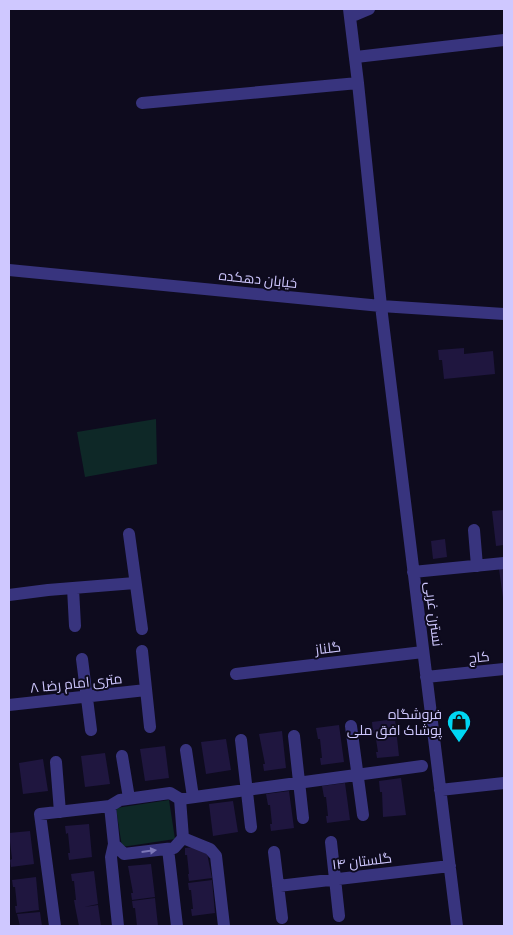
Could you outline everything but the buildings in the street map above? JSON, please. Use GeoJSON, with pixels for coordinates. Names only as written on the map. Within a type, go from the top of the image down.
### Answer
{"type":"FeatureCollection","features":[{"type":"Feature","properties":{"kind":"street"},"geometry":{"type":"LineString","coordinates":[[350,13],[369,9]]}},
{"type":"Feature","properties":{"kind":"street","name":"نسترن غربی"},"geometry":{"type":"LineString","coordinates":[[350,13],[381,306],[457,926]]}},
{"type":"Feature","properties":{"kind":"street"},"geometry":{"type":"LineString","coordinates":[[356,57],[504,40]]}},
{"type":"Feature","properties":{"kind":"street"},"geometry":{"type":"LineString","coordinates":[[142,103],[358,83]]}},
{"type":"Feature","properties":{"kind":"street","name":"خیابان دهکده"},"geometry":{"type":"LineString","coordinates":[[9,270],[381,306],[504,314]]}},
{"type":"Feature","properties":{"kind":"street"},"geometry":{"type":"LineString","coordinates":[[474,530],[476,566]]}},
{"type":"Feature","properties":{"kind":"street"},"geometry":{"type":"LineString","coordinates":[[129,534],[142,629]]}},
{"type":"Feature","properties":{"kind":"street"},"geometry":{"type":"LineString","coordinates":[[413,572],[504,563]]}},
{"type":"Feature","properties":{"kind":"street"},"geometry":{"type":"LineString","coordinates":[[9,596],[135,583]]}},
{"type":"Feature","properties":{"kind":"street"},"geometry":{"type":"LineString","coordinates":[[73,588],[75,626]]}},
{"type":"Feature","properties":{"kind":"street"},"geometry":{"type":"LineString","coordinates":[[142,651],[150,727]]}},
{"type":"Feature","properties":{"kind":"street","name":"گلناز"},"geometry":{"type":"LineString","coordinates":[[236,674],[423,652]]}},
{"type":"Feature","properties":{"kind":"street"},"geometry":{"type":"LineString","coordinates":[[82,659],[91,730]]}},
{"type":"Feature","properties":{"kind":"street","name":"کاج"},"geometry":{"type":"LineString","coordinates":[[426,677],[504,669]]}},
{"type":"Feature","properties":{"kind":"street","name":"۸ متری امام رضا"},"geometry":{"type":"LineString","coordinates":[[9,705],[146,690]]}},
{"type":"Feature","properties":{"kind":"street"},"geometry":{"type":"LineString","coordinates":[[351,726],[363,814]]}},
{"type":"Feature","properties":{"kind":"street"},"geometry":{"type":"LineString","coordinates":[[294,736],[304,818]]}},
{"type":"Feature","properties":{"kind":"street"},"geometry":{"type":"LineString","coordinates":[[241,740],[251,827]]}},
{"type":"Feature","properties":{"kind":"street"},"geometry":{"type":"LineString","coordinates":[[186,750],[193,797]]}},
{"type":"Feature","properties":{"kind":"street"},"geometry":{"type":"LineString","coordinates":[[122,756],[129,798]]}},
{"type":"Feature","properties":{"kind":"street"},"geometry":{"type":"LineString","coordinates":[[56,762],[60,812]]}},
{"type":"Feature","properties":{"kind":"street"},"geometry":{"type":"LineString","coordinates":[[55,926],[40,814],[110,806],[120,800],[129,798],[170,793],[180,799],[422,766]]}},
{"type":"Feature","properties":{"kind":"street"},"geometry":{"type":"LineString","coordinates":[[440,790],[504,782]]}},
{"type":"Feature","properties":{"kind":"street"},"geometry":{"type":"LineString","coordinates":[[114,844],[124,854],[174,848],[183,838],[180,799]]}},
{"type":"Feature","properties":{"kind":"street"},"geometry":{"type":"LineString","coordinates":[[110,806],[114,844],[111,857],[118,926]]}},
{"type":"Feature","properties":{"kind":"street"},"geometry":{"type":"LineString","coordinates":[[183,838],[210,849],[216,856],[224,926]]}},
{"type":"Feature","properties":{"kind":"street"},"geometry":{"type":"LineString","coordinates":[[331,842],[339,916]]}},
{"type":"Feature","properties":{"kind":"street"},"geometry":{"type":"LineString","coordinates":[[168,849],[176,926]]}},
{"type":"Feature","properties":{"kind":"street"},"geometry":{"type":"LineString","coordinates":[[274,852],[282,918]]}},
{"type":"Feature","properties":{"kind":"street","name":"گلستان ۱۴"},"geometry":{"type":"LineString","coordinates":[[278,886],[450,866]]}},
{"type":"Feature","properties":{"kind":"green space"},"geometry":{"type":"Polygon","coordinates":[[[156,419],[157,464],[85,477],[77,432],[156,419]]]}},
{"type":"Feature","properties":{"kind":"green space"},"geometry":{"type":"Polygon","coordinates":[[[169,800],[175,839],[122,847],[116,808],[169,800]]]}},
{"type":"Feature","properties":{"kind":"place","name":"فروشگاه پوشاک افق ملی"},"geometry":{"type":"Point","coordinates":[459,743]}}]}
